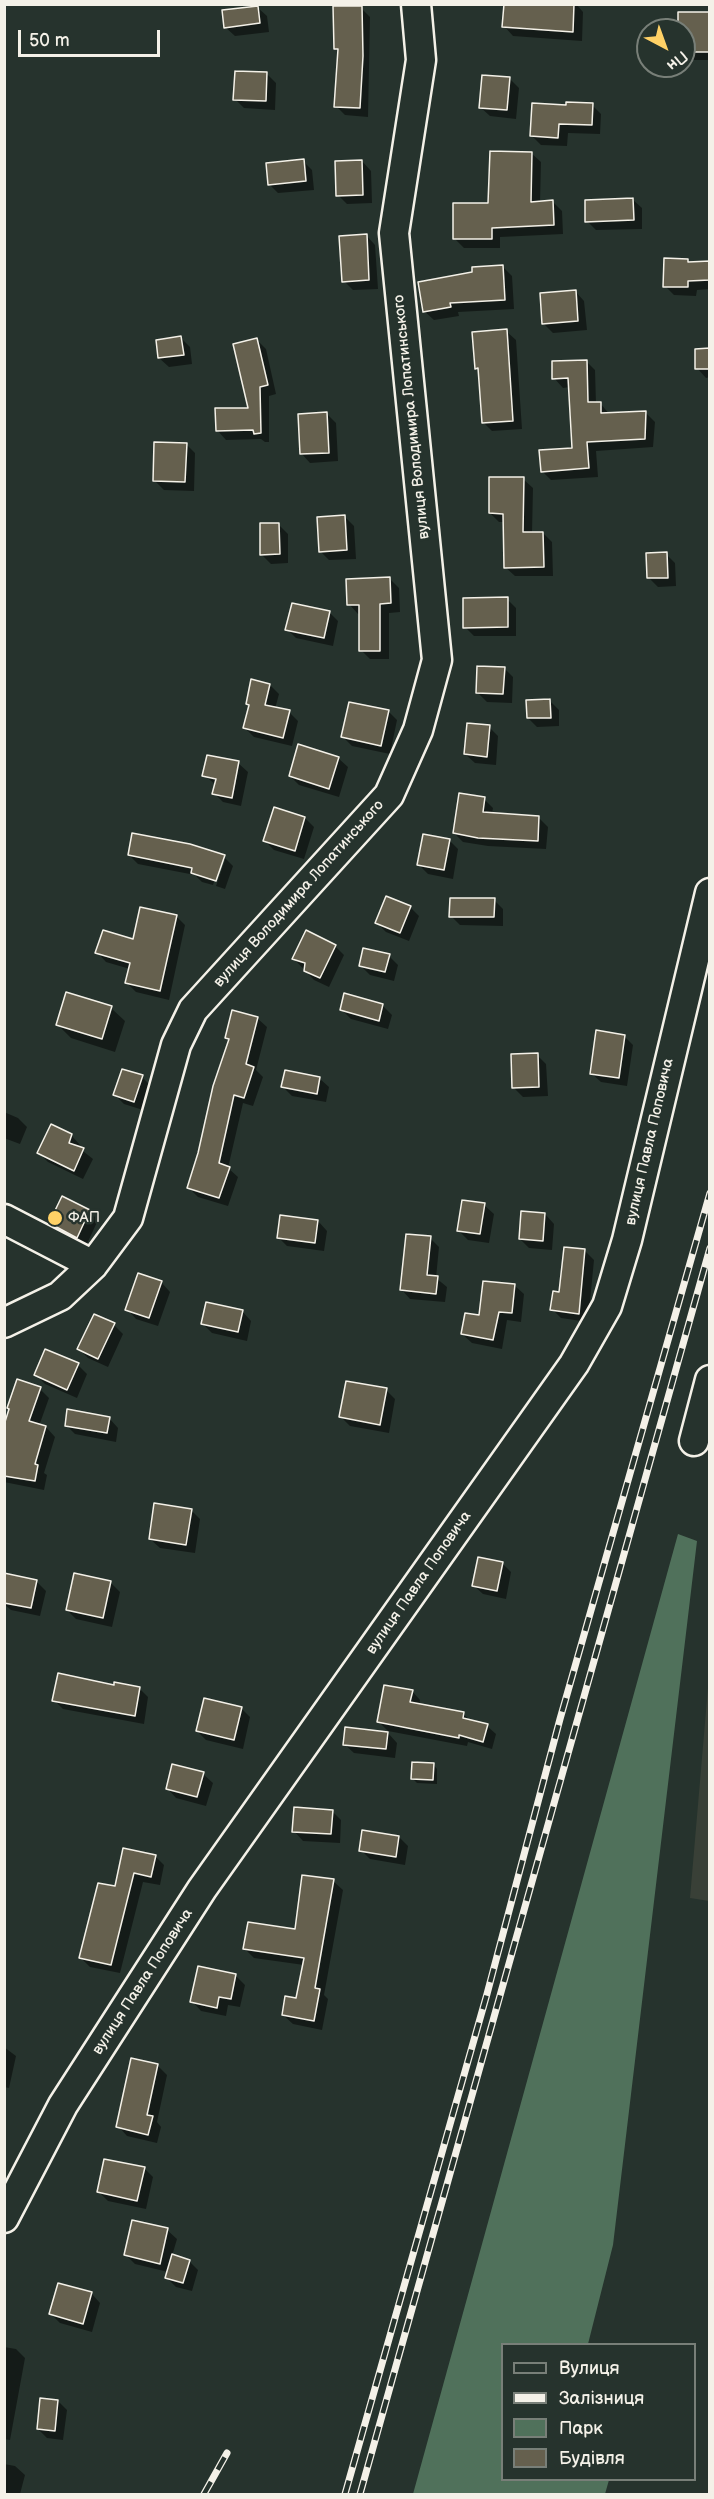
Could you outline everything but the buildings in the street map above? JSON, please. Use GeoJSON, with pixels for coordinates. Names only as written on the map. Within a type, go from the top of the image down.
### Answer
{"type":"FeatureCollection","features":[{"type":"Feature","properties":{"kind":"street","name":"вулиця Володимира Лопатинського"},"geometry":{"type":"LineString","coordinates":[[4,1323],[60,1296],[93,1265],[128,1218],[176,1046],[193,1010],[389,795],[418,729],[436,660],[394,233],[421,60],[416,4]]}},
{"type":"Feature","properties":{"kind":"street","name":"вулиця Павла Поповича"},"geometry":{"type":"LineString","coordinates":[[4,2218],[63,2105],[202,1889],[574,1364],[607,1306],[627,1240],[710,893]]}},
{"type":"Feature","properties":{"kind":"street"},"geometry":{"type":"LineString","coordinates":[[4,1220],[93,1265]]}},
{"type":"Feature","properties":{"kind":"street"},"geometry":{"type":"LineString","coordinates":[[694,1441],[710,1380]]}},
{"type":"Feature","properties":{"kind":"shaded area"},"geometry":{"type":"Polygon","coordinates":[[[709,1676],[709,1901],[690,1898],[709,1676]]]}},
{"type":"Feature","properties":{"kind":"green space"},"geometry":{"type":"Polygon","coordinates":[[[678,1534],[697,1541],[613,2245],[588,2343],[501,2343],[501,2481],[609,2481],[605,2494],[413,2494],[678,1534]]]}},
{"type":"Feature","properties":{"kind":"railway"},"geometry":{"type":"LineString","coordinates":[[345,2494],[487,1994],[560,1719],[710,1193]]}},
{"type":"Feature","properties":{"kind":"railway"},"geometry":{"type":"LineString","coordinates":[[360,2494],[710,1248]]}},
{"type":"Feature","properties":{"kind":"railway"},"geometry":{"type":"LineString","coordinates":[[204,2494],[227,2453]]}},
{"type":"Feature","properties":{"kind":"place","name":"ФАП"},"geometry":{"type":"Point","coordinates":[55,1218]}}]}
